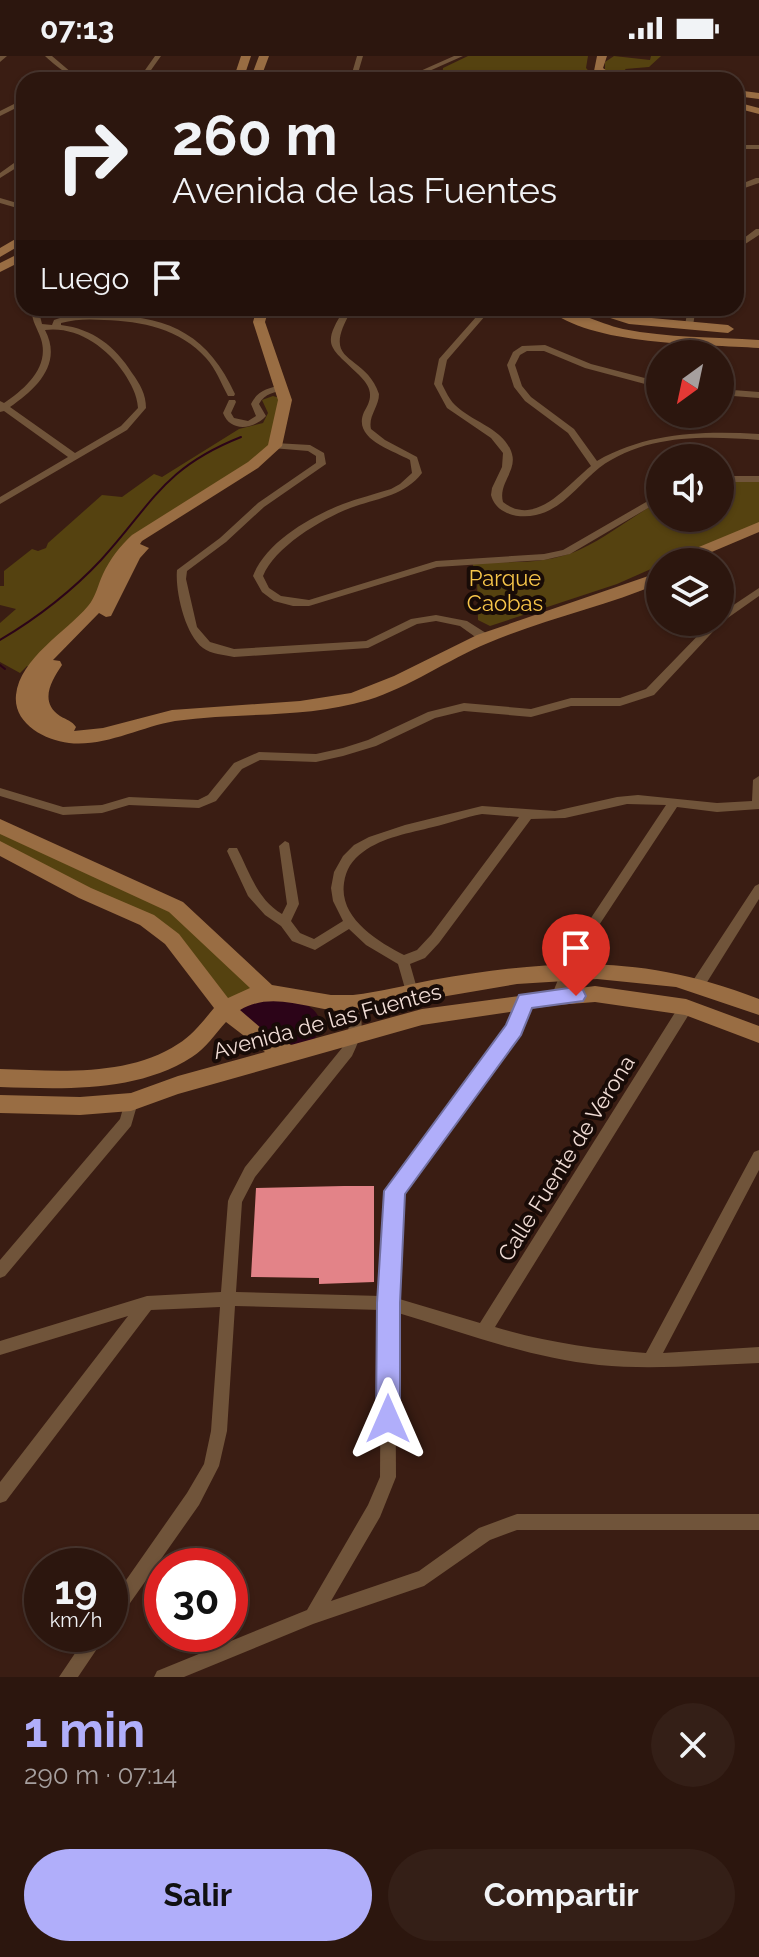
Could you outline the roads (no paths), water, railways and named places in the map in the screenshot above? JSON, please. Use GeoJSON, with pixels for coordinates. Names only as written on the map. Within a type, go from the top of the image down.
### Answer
{"type":"FeatureCollection","features":[{"type":"Feature","properties":{"kind":"main road"},"geometry":{"type":"LineString","coordinates":[[261,316],[259,322],[297,399],[282,447],[137,538],[122,553],[117,574],[97,606],[35,670],[26,684],[24,697],[36,723],[59,736],[84,738],[101,730],[178,714],[352,699],[386,687],[483,635],[646,575]]}},
{"type":"Feature","properties":{"kind":"main road"},"geometry":{"type":"LineString","coordinates":[[272,316],[270,321],[285,406],[282,447]]}},
{"type":"Feature","properties":{"kind":"main road"},"geometry":{"type":"LineString","coordinates":[[569,316],[612,330],[759,332]]}},
{"type":"Feature","properties":{"kind":"main road"},"geometry":{"type":"LineString","coordinates":[[612,316],[759,344]]}},
{"type":"Feature","properties":{"kind":"main road"},"geometry":{"type":"LineString","coordinates":[[709,548],[759,527]]}},
{"type":"Feature","properties":{"kind":"main road"},"geometry":{"type":"LineString","coordinates":[[726,548],[759,534]]}},
{"type":"Feature","properties":{"kind":"main road"},"geometry":{"type":"LineString","coordinates":[[483,635],[615,596],[646,583]]}},
{"type":"Feature","properties":{"kind":"main road"},"geometry":{"type":"LineString","coordinates":[[0,826],[176,907],[267,992]]}},
{"type":"Feature","properties":{"kind":"main road"},"geometry":{"type":"LineString","coordinates":[[0,848],[159,928],[172,939],[256,1039],[294,1054]]}},
{"type":"Feature","properties":{"kind":"main road","name":"Avenida de las Fuentes"},"geometry":{"type":"LineString","coordinates":[[0,1078],[87,1078],[160,1064],[186,1050],[226,1007],[267,992],[345,1005],[521,974],[618,970],[699,983],[759,1007]]}},
{"type":"Feature","properties":{"kind":"main road","name":"Avenida de las Fuentes"},"geometry":{"type":"LineString","coordinates":[[0,1104],[80,1106],[131,1102],[178,1085],[422,1017],[557,997],[595,994],[686,1007],[759,1035]]}},
{"type":"Feature","properties":{"kind":"street"},"geometry":{"type":"LineString","coordinates":[[48,56],[68,72]]}},
{"type":"Feature","properties":{"kind":"street"},"geometry":{"type":"LineString","coordinates":[[422,72],[460,56]]}},
{"type":"Feature","properties":{"kind":"street"},"geometry":{"type":"LineString","coordinates":[[35,316],[48,349],[42,369],[25,391],[1,407],[74,457]]}},
{"type":"Feature","properties":{"kind":"street"},"geometry":{"type":"LineString","coordinates":[[54,316],[56,325]]}},
{"type":"Feature","properties":{"kind":"street"},"geometry":{"type":"LineString","coordinates":[[344,316],[338,324],[335,341],[341,357],[367,381],[375,393],[375,402],[366,421],[367,428],[374,436],[414,459],[417,473],[403,485],[344,507],[317,521],[265,559],[258,576],[264,590],[273,597],[293,603],[309,603],[436,564],[555,555],[583,544],[646,506]]}},
{"type":"Feature","properties":{"kind":"street"},"geometry":{"type":"LineString","coordinates":[[481,316],[443,359],[438,384],[445,401],[453,410],[493,436],[509,455],[509,464],[497,494],[498,502],[518,513],[543,509],[557,501],[596,466],[666,438],[759,437]]}},
{"type":"Feature","properties":{"kind":"street"},"geometry":{"type":"LineString","coordinates":[[684,332],[689,316]]}},
{"type":"Feature","properties":{"kind":"street"},"geometry":{"type":"LineString","coordinates":[[39,327],[56,325],[73,317],[118,317],[169,326],[184,333],[211,358],[231,398],[227,413],[230,420],[239,424],[251,423],[261,416],[256,400],[266,391],[282,388]]}},
{"type":"Feature","properties":{"kind":"street"},"geometry":{"type":"LineString","coordinates":[[0,501],[139,415],[143,401],[114,351],[89,335],[56,325]]}},
{"type":"Feature","properties":{"kind":"street"},"geometry":{"type":"LineString","coordinates":[[596,466],[571,431],[528,399],[518,387],[511,365],[516,354],[529,347],[545,348],[616,375],[646,382]]}},
{"type":"Feature","properties":{"kind":"street"},"geometry":{"type":"LineString","coordinates":[[734,393],[759,395]]}},
{"type":"Feature","properties":{"kind":"street"},"geometry":{"type":"LineString","coordinates":[[282,447],[315,450],[322,458],[321,464],[261,505],[223,540],[182,570],[181,579],[197,637],[218,650],[234,653],[368,644],[411,623],[429,619],[457,621],[483,635]]}},
{"type":"Feature","properties":{"kind":"street"},"geometry":{"type":"LineString","coordinates":[[734,479],[759,479]]}},
{"type":"Feature","properties":{"kind":"street"},"geometry":{"type":"LineString","coordinates":[[734,610],[759,591]]}},
{"type":"Feature","properties":{"kind":"street"},"geometry":{"type":"LineString","coordinates":[[0,792],[63,811],[102,809],[129,801],[199,804],[212,798],[238,766],[259,756],[316,758],[343,752],[372,743],[432,715],[464,707],[531,713],[571,702],[637,699],[650,692],[704,636]]}},
{"type":"Feature","properties":{"kind":"street"},"geometry":{"type":"LineString","coordinates":[[412,992],[403,961],[378,948],[351,922],[341,906],[337,887],[340,870],[349,857],[363,846],[406,829],[481,810],[567,813],[641,798],[726,808],[759,805],[759,780]]}},
{"type":"Feature","properties":{"kind":"street"},"geometry":{"type":"LineString","coordinates":[[557,997],[566,970],[673,803]]}},
{"type":"Feature","properties":{"kind":"street"},"geometry":{"type":"LineString","coordinates":[[403,961],[421,954],[435,939],[528,814]]}},
{"type":"Feature","properties":{"kind":"street"},"geometry":{"type":"LineString","coordinates":[[285,846],[293,904],[285,922]]}},
{"type":"Feature","properties":{"kind":"street"},"geometry":{"type":"LineString","coordinates":[[233,851],[252,893],[269,912],[285,922],[296,937],[315,945],[351,922]]}},
{"type":"Feature","properties":{"kind":"street"},"geometry":{"type":"LineString","coordinates":[[699,983],[759,889]]}},
{"type":"Feature","properties":{"kind":"street"},"geometry":{"type":"LineString","coordinates":[[313,1616],[374,1511],[388,1477],[388,1303],[394,1191],[514,1029],[526,1001]]}},
{"type":"Feature","properties":{"kind":"street"},"geometry":{"type":"LineString","coordinates":[[128,1591],[193,1499],[211,1466],[219,1431],[231,1299],[235,1201],[240,1187],[341,1061],[354,1038],[357,1021],[345,1005]]}},
{"type":"Feature","properties":{"kind":"street","name":"Calle Fuente de Verona"},"geometry":{"type":"LineString","coordinates":[[484,1331],[686,1007]]}},
{"type":"Feature","properties":{"kind":"street"},"geometry":{"type":"LineString","coordinates":[[0,1271],[126,1122],[131,1102]]}},
{"type":"Feature","properties":{"kind":"street"},"geometry":{"type":"LineString","coordinates":[[650,1361],[759,1156]]}},
{"type":"Feature","properties":{"kind":"street"},"geometry":{"type":"LineString","coordinates":[[0,1348],[147,1303],[231,1299],[388,1303],[537,1347],[596,1357],[650,1361],[759,1355]]}},
{"type":"Feature","properties":{"kind":"street"},"geometry":{"type":"LineString","coordinates":[[0,1495],[147,1303]]}},
{"type":"Feature","properties":{"kind":"street"},"geometry":{"type":"LineString","coordinates":[[163,1677],[313,1616],[424,1578],[485,1534],[517,1522],[759,1522]]}},
{"type":"Feature","properties":{"kind":"street"},"geometry":{"type":"LineString","coordinates":[[68,1677],[85,1652]]}},
{"type":"Feature","properties":{"kind":"waterway"},"geometry":{"type":"LineString","coordinates":[[0,640],[78,583],[176,475],[194,461],[241,437]]}},
{"type":"Feature","properties":{"kind":"waterway"},"geometry":{"type":"LineString","coordinates":[[0,665],[5,669]]}},
{"type":"Feature","properties":{"kind":"park label","name":"Parque Caobas"},"geometry":{"type":"Point","coordinates":[505,590]}}]}
